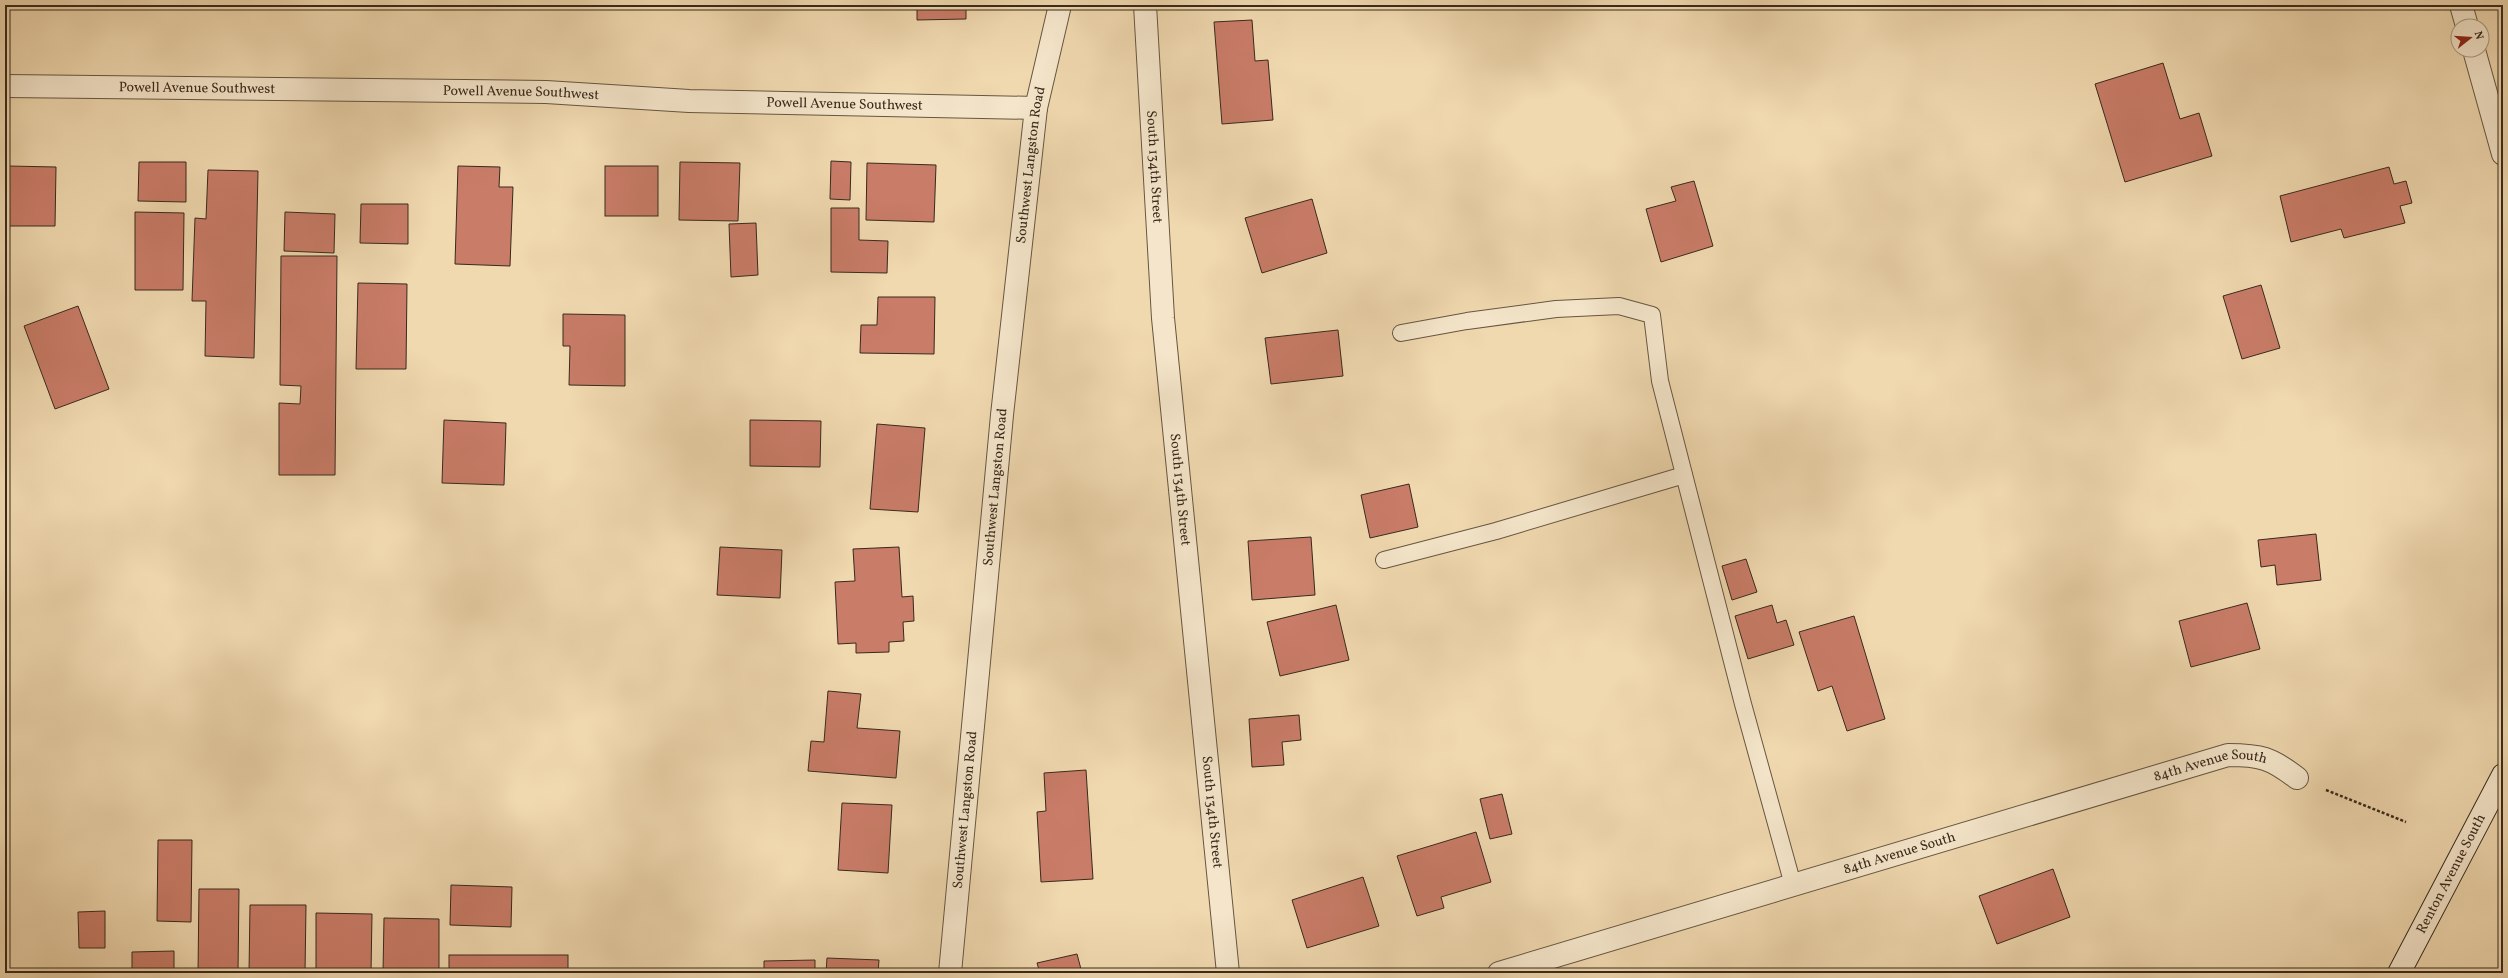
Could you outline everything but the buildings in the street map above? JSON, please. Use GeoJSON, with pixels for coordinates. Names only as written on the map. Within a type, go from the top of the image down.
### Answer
{"type":"FeatureCollection","features":[{"type":"Feature","properties":{"kind":"street","name":"Southwest Langston Road"},"geometry":{"type":"LineString","coordinates":[[950,973],[1001,422],[1036,108],[1060,5]]}},
{"type":"Feature","properties":{"kind":"street","name":"South 134th Street"},"geometry":{"type":"LineString","coordinates":[[1146,5],[1163,318],[1228,973]]}},
{"type":"Feature","properties":{"kind":"street"},"geometry":{"type":"LineString","coordinates":[[2461,5],[2465,18]]}},
{"type":"Feature","properties":{"kind":"street"},"geometry":{"type":"LineString","coordinates":[[2476,58],[2503,154]]}},
{"type":"Feature","properties":{"kind":"street","name":"Powell Avenue Southwest"},"geometry":{"type":"LineString","coordinates":[[5,86],[546,92],[689,101],[1036,108]]}},
{"type":"Feature","properties":{"kind":"street","name":"84th Avenue South"},"geometry":{"type":"LineString","coordinates":[[1499,973],[2228,755],[2256,755],[2279,764],[2297,778]]}},
{"type":"Feature","properties":{"kind":"street","name":"Renton Avenue South"},"geometry":{"type":"LineString","coordinates":[[2399,973],[2503,775]]}},
{"type":"Feature","properties":{"kind":"lane"},"geometry":{"type":"LineString","coordinates":[[1401,333],[1467,321],[1556,309],[1619,306],[1652,315],[1660,381],[1743,704],[1793,885]]}},
{"type":"Feature","properties":{"kind":"lane"},"geometry":{"type":"LineString","coordinates":[[1384,560],[1496,531],[1684,475]]}},
{"type":"Feature","properties":{"kind":"path"},"geometry":{"type":"LineString","coordinates":[[2297,778],[2406,822]]}}]}
